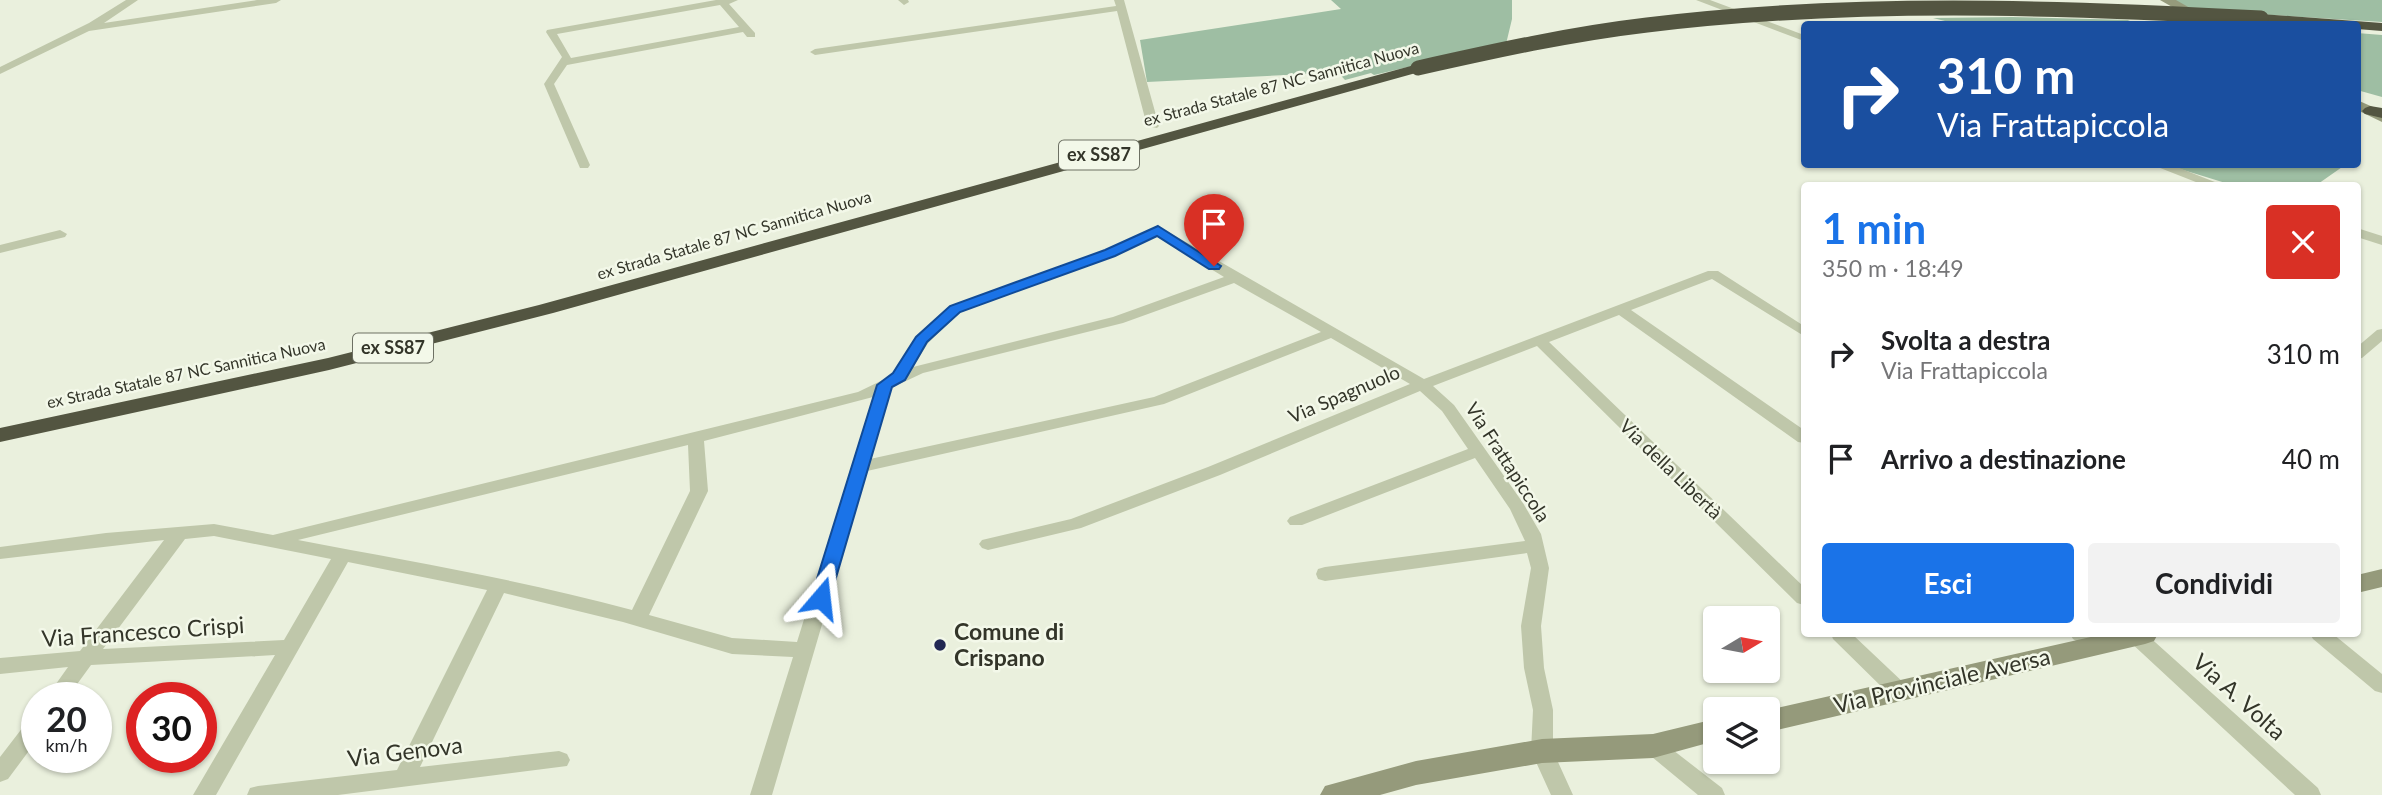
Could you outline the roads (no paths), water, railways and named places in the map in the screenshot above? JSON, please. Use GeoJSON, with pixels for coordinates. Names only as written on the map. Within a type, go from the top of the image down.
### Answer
{"type":"FeatureCollection","features":[{"type":"Feature","properties":{"kind":"highway","name":"ex Strada Statale 87 NC Sannitica Nuova"},"geometry":{"type":"LineString","coordinates":[[0,435],[329,364],[546,309],[1418,68],[1570,37],[1647,25],[1808,11],[1904,7],[2042,8],[2301,21]]}},
{"type":"Feature","properties":{"kind":"highway","name":"ex Strada Statale 87 NC Sannitica Nuova"},"geometry":{"type":"LineString","coordinates":[[2361,25],[2380,26]]}},
{"type":"Feature","properties":{"kind":"street"},"geometry":{"type":"LineString","coordinates":[[0,71],[88,27],[134,0]]}},
{"type":"Feature","properties":{"kind":"street"},"geometry":{"type":"LineString","coordinates":[[88,27],[276,0]]}},
{"type":"Feature","properties":{"kind":"street"},"geometry":{"type":"LineString","coordinates":[[563,63],[748,32],[726,0],[551,32],[567,57],[549,83],[584,165]]}},
{"type":"Feature","properties":{"kind":"street"},"geometry":{"type":"LineString","coordinates":[[1701,0],[1801,37]]}},
{"type":"Feature","properties":{"kind":"street"},"geometry":{"type":"LineString","coordinates":[[2166,0],[2205,21]]}},
{"type":"Feature","properties":{"kind":"street"},"geometry":{"type":"LineString","coordinates":[[815,52],[1120,4],[1153,125]]}},
{"type":"Feature","properties":{"kind":"street"},"geometry":{"type":"LineString","coordinates":[[2167,168],[2208,182]]}},
{"type":"Feature","properties":{"kind":"street","name":"Via Frattapiccola"},"geometry":{"type":"LineString","coordinates":[[892,381],[922,340],[955,309],[1110,253],[1158,230],[1171,241],[1422,384],[1448,408],[1517,507],[1532,534],[1540,568],[1531,626],[1534,668],[1543,710],[1542,751]]}},
{"type":"Feature","properties":{"kind":"street"},"geometry":{"type":"LineString","coordinates":[[2361,233],[2382,241]]}},
{"type":"Feature","properties":{"kind":"street"},"geometry":{"type":"LineString","coordinates":[[0,249],[60,234]]}},
{"type":"Feature","properties":{"kind":"street","name":"Via Spagnuolo"},"geometry":{"type":"LineString","coordinates":[[988,544],[1075,524],[1214,471],[1422,384],[1713,274],[1801,330]]}},
{"type":"Feature","properties":{"kind":"street"},"geometry":{"type":"LineString","coordinates":[[272,539],[864,395],[892,381],[1118,320],[1236,278]]}},
{"type":"Feature","properties":{"kind":"street"},"geometry":{"type":"LineString","coordinates":[[1620,310],[1801,436]]}},
{"type":"Feature","properties":{"kind":"street"},"geometry":{"type":"LineString","coordinates":[[861,467],[1158,401],[1332,333]]}},
{"type":"Feature","properties":{"kind":"street"},"geometry":{"type":"LineString","coordinates":[[2361,351],[2382,333]]}},
{"type":"Feature","properties":{"kind":"street","name":"Via della Libertà"},"geometry":{"type":"LineString","coordinates":[[1539,340],[1801,595]]}},
{"type":"Feature","properties":{"kind":"street"},"geometry":{"type":"LineString","coordinates":[[761,795],[861,467],[892,381]]}},
{"type":"Feature","properties":{"kind":"street"},"geometry":{"type":"LineString","coordinates":[[637,619],[699,491],[696,438]]}},
{"type":"Feature","properties":{"kind":"street"},"geometry":{"type":"LineString","coordinates":[[1296,521],[1478,451]]}},
{"type":"Feature","properties":{"kind":"street"},"geometry":{"type":"LineString","coordinates":[[0,553],[214,530],[272,539],[499,585],[732,646],[805,650]]}},
{"type":"Feature","properties":{"kind":"street"},"geometry":{"type":"LineString","coordinates":[[68,682],[180,533]]}},
{"type":"Feature","properties":{"kind":"street"},"geometry":{"type":"LineString","coordinates":[[1325,574],[1535,546]]}},
{"type":"Feature","properties":{"kind":"street"},"geometry":{"type":"LineString","coordinates":[[204,795],[344,553]]}},
{"type":"Feature","properties":{"kind":"street"},"geometry":{"type":"LineString","coordinates":[[2361,583],[2382,578]]}},
{"type":"Feature","properties":{"kind":"street"},"geometry":{"type":"LineString","coordinates":[[404,778],[499,585]]}},
{"type":"Feature","properties":{"kind":"street"},"geometry":{"type":"LineString","coordinates":[[1843,637],[1899,691]]}},
{"type":"Feature","properties":{"kind":"street","name":"Via Provinciale Aversa"},"geometry":{"type":"LineString","coordinates":[[1780,718],[1899,691],[2088,639],[2114,637]]}},
{"type":"Feature","properties":{"kind":"street","name":"Via A. Volta"},"geometry":{"type":"LineString","coordinates":[[2142,637],[2310,795]]}},
{"type":"Feature","properties":{"kind":"street"},"geometry":{"type":"LineString","coordinates":[[2323,637],[2382,685]]}},
{"type":"Feature","properties":{"kind":"street","name":"Via Francesco Crispi"},"geometry":{"type":"LineString","coordinates":[[0,666],[86,658],[290,647]]}},
{"type":"Feature","properties":{"kind":"street"},"geometry":{"type":"LineString","coordinates":[[1335,795],[1416,773],[1542,751],[1653,746],[1703,732]]}},
{"type":"Feature","properties":{"kind":"street"},"geometry":{"type":"LineString","coordinates":[[0,773],[21,745]]}},
{"type":"Feature","properties":{"kind":"street"},"geometry":{"type":"LineString","coordinates":[[1653,746],[1714,795]]}},
{"type":"Feature","properties":{"kind":"street"},"geometry":{"type":"LineString","coordinates":[[1542,751],[1562,795]]}},
{"type":"Feature","properties":{"kind":"street","name":"Via Genova"},"geometry":{"type":"LineString","coordinates":[[258,795],[559,760]]}},
{"type":"Feature","properties":{"kind":"place","name":"Comune di Crispano"},"geometry":{"type":"Point","coordinates":[940,645]}}]}
